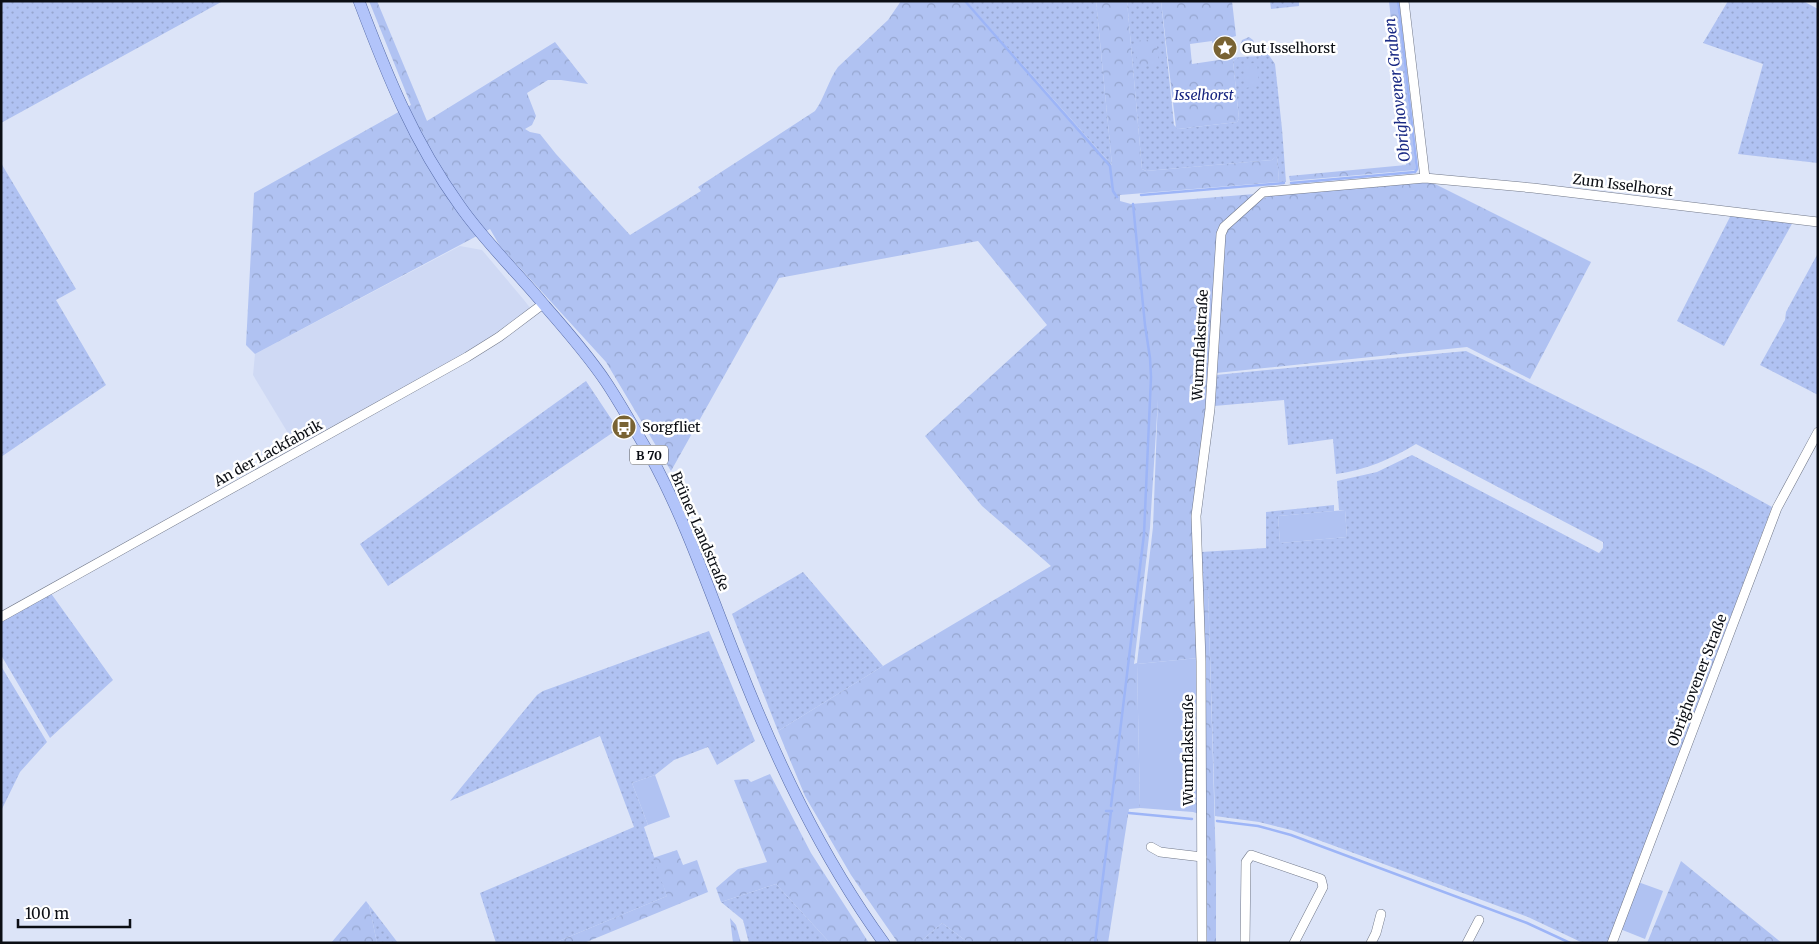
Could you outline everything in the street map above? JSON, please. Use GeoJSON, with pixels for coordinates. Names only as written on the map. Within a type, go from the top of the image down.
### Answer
{"type":"FeatureCollection","features":[{"type":"Feature","properties":{"kind":"main road","name":"Brüner Landstraße"},"geometry":{"type":"LineString","coordinates":[[359,1],[389,79],[407,120],[427,157],[466,215],[588,358],[606,383],[652,461],[683,526],[781,766],[825,850],[884,943]]}},
{"type":"Feature","properties":{"kind":"street"},"geometry":{"type":"LineString","coordinates":[[1404,1],[1425,178]]}},
{"type":"Feature","properties":{"kind":"street","name":"Zum Isselhorst"},"geometry":{"type":"LineString","coordinates":[[1425,178],[1533,188],[1818,222]]}},
{"type":"Feature","properties":{"kind":"street","name":"Wurmflakstraße"},"geometry":{"type":"LineString","coordinates":[[1202,943],[1201,660],[1196,516],[1210,409],[1221,234],[1224,227],[1262,192],[1425,178]]}},
{"type":"Feature","properties":{"kind":"street","name":"An der Lackfabrik"},"geometry":{"type":"LineString","coordinates":[[1,617],[468,357],[499,337],[543,304]]}},
{"type":"Feature","properties":{"kind":"street","name":"Obrighovener Straße"},"geometry":{"type":"LineString","coordinates":[[1612,943],[1777,508],[1818,432]]}},
{"type":"Feature","properties":{"kind":"street"},"geometry":{"type":"LineString","coordinates":[[1151,847],[1160,852],[1202,857]]}},
{"type":"Feature","properties":{"kind":"street"},"geometry":{"type":"LineString","coordinates":[[1245,943],[1246,862],[1251,855],[1321,879],[1323,887],[1294,943]]}},
{"type":"Feature","properties":{"kind":"street"},"geometry":{"type":"LineString","coordinates":[[1371,943],[1381,914]]}},
{"type":"Feature","properties":{"kind":"street"},"geometry":{"type":"LineString","coordinates":[[1467,943],[1479,920]]}},
{"type":"Feature","properties":{"kind":"shaded area"},"geometry":{"type":"Polygon","coordinates":[[[460,246],[482,250],[531,309],[487,341],[297,448],[253,375],[255,354],[460,246]]]}},
{"type":"Feature","properties":{"kind":"green space"},"geometry":{"type":"Polygon","coordinates":[[[1,1],[223,1],[1,123],[1,1]]]}},
{"type":"Feature","properties":{"kind":"green space"},"geometry":{"type":"Polygon","coordinates":[[[369,1],[377,1],[427,121],[555,42],[588,84],[548,80],[527,93],[536,116],[532,125],[525,129],[540,134],[630,235],[701,191],[698,187],[815,111],[838,67],[888,20],[901,1],[966,1],[1112,165],[1096,1],[1127,1],[1142,169],[1146,171],[1272,160],[1277,154],[1279,182],[1120,195],[1120,201],[1131,204],[1255,194],[1218,228],[1206,417],[1192,529],[1195,592],[1208,589],[1216,868],[1216,943],[1204,943],[1205,816],[1193,812],[1198,658],[1137,664],[1140,808],[1129,809],[1108,943],[969,943],[942,923],[919,943],[898,943],[851,875],[805,796],[778,731],[1051,566],[982,506],[925,436],[1047,325],[978,241],[779,278],[671,471],[606,362],[500,246],[490,229],[255,354],[246,345],[254,193],[411,105],[369,1]],[[1158,399],[1150,528],[1134,664],[1137,663],[1153,527],[1158,399]]]}},
{"type":"Feature","properties":{"kind":"green space"},"geometry":{"type":"Polygon","coordinates":[[[966,1],[1096,1],[1112,165],[966,1]]]}},
{"type":"Feature","properties":{"kind":"green space"},"geometry":{"type":"Polygon","coordinates":[[[1127,1],[1161,1],[1174,125],[1178,129],[1237,122],[1239,119],[1233,61],[1239,57],[1261,56],[1261,50],[1268,54],[1275,64],[1286,182],[1279,182],[1277,155],[1272,160],[1146,171],[1142,169],[1127,1]]]}},
{"type":"Feature","properties":{"kind":"green space","name":"Isselhorst"},"geometry":{"type":"Polygon","coordinates":[[[1161,1],[1232,1],[1236,36],[1212,43],[1212,41],[1190,44],[1192,64],[1239,57],[1233,61],[1239,119],[1237,122],[1176,128],[1161,1]]]}},
{"type":"Feature","properties":{"kind":"green space"},"geometry":{"type":"Polygon","coordinates":[[[1270,1],[1299,1],[1299,6],[1271,9],[1270,1]]]}},
{"type":"Feature","properties":{"kind":"green space"},"geometry":{"type":"Polygon","coordinates":[[[1389,1],[1397,1],[1416,170],[1290,181],[1289,176],[1406,165],[1389,1]]]}},
{"type":"Feature","properties":{"kind":"green space"},"geometry":{"type":"Polygon","coordinates":[[[1728,1],[1803,1],[1818,9],[1818,163],[1738,154],[1763,64],[1703,43],[1728,1]]]}},
{"type":"Feature","properties":{"kind":"green space"},"geometry":{"type":"Polygon","coordinates":[[[1249,37],[1253,40],[1256,47],[1245,48],[1241,43],[1242,40],[1249,37]]]}},
{"type":"Feature","properties":{"kind":"green space"},"geometry":{"type":"Polygon","coordinates":[[[1156,39],[1159,64],[1138,66],[1135,41],[1156,39]]]}},
{"type":"Feature","properties":{"kind":"green space"},"geometry":{"type":"Polygon","coordinates":[[[1257,63],[1259,86],[1245,88],[1243,64],[1257,63]]]}},
{"type":"Feature","properties":{"kind":"green space"},"geometry":{"type":"Polygon","coordinates":[[[1,163],[76,289],[56,300],[106,385],[1,457],[1,163]]]}},
{"type":"Feature","properties":{"kind":"green space"},"geometry":{"type":"Polygon","coordinates":[[[1429,181],[1591,262],[1530,379],[1467,347],[1216,373],[1225,232],[1260,200],[1273,194],[1429,181]]]}},
{"type":"Feature","properties":{"kind":"green space"},"geometry":{"type":"Polygon","coordinates":[[[1731,215],[1793,222],[1724,346],[1677,321],[1731,215]]]}},
{"type":"Feature","properties":{"kind":"green space"},"geometry":{"type":"Polygon","coordinates":[[[1818,253],[1818,395],[1760,365],[1785,320],[1786,312],[1818,253]]]}},
{"type":"Feature","properties":{"kind":"green space"},"geometry":{"type":"Polygon","coordinates":[[[1466,351],[1705,470],[1772,507],[1608,943],[1583,943],[1528,917],[1291,830],[1259,822],[1215,816],[1208,590],[1203,591],[1201,552],[1266,548],[1266,512],[1334,505],[1334,511],[1278,516],[1280,543],[1347,537],[1345,510],[1339,510],[1337,481],[1377,472],[1412,455],[1599,553],[1603,548],[1603,542],[1416,444],[1378,463],[1358,470],[1336,474],[1333,439],[1288,445],[1284,400],[1214,406],[1216,375],[1466,351]]]}},
{"type":"Feature","properties":{"kind":"green space"},"geometry":{"type":"Polygon","coordinates":[[[586,381],[618,429],[388,586],[360,544],[586,381]]]}},
{"type":"Feature","properties":{"kind":"green space"},"geometry":{"type":"Polygon","coordinates":[[[1345,510],[1347,537],[1280,543],[1278,516],[1345,510]]]}},
{"type":"Feature","properties":{"kind":"green space"},"geometry":{"type":"Polygon","coordinates":[[[803,572],[883,666],[778,731],[732,614],[803,572]]]}},
{"type":"Feature","properties":{"kind":"green space"},"geometry":{"type":"Polygon","coordinates":[[[50,592],[113,680],[50,738],[1,655],[1,620],[50,592]]]}},
{"type":"Feature","properties":{"kind":"green space"},"geometry":{"type":"Polygon","coordinates":[[[709,631],[755,741],[717,765],[708,747],[674,760],[655,775],[632,783],[648,825],[644,827],[667,896],[554,943],[496,943],[480,893],[634,827],[600,736],[450,801],[537,695],[543,691],[709,631]]]}},
{"type":"Feature","properties":{"kind":"green space"},"geometry":{"type":"Polygon","coordinates":[[[1198,658],[1193,812],[1140,808],[1137,664],[1198,658]]]}},
{"type":"Feature","properties":{"kind":"green space"},"geometry":{"type":"Polygon","coordinates":[[[1,666],[47,742],[20,772],[1,811],[1,666]]]}},
{"type":"Feature","properties":{"kind":"green space"},"geometry":{"type":"Polygon","coordinates":[[[770,774],[811,853],[869,943],[830,943],[776,884],[721,902],[716,888],[738,869],[767,862],[734,780],[748,779],[751,782],[770,774]]]}},
{"type":"Feature","properties":{"kind":"green space"},"geometry":{"type":"Polygon","coordinates":[[[655,775],[670,817],[648,825],[632,783],[655,775]]]}},
{"type":"Feature","properties":{"kind":"green space"},"geometry":{"type":"Polygon","coordinates":[[[677,850],[683,865],[697,860],[708,892],[584,943],[554,943],[667,896],[653,858],[677,850]]]}},
{"type":"Feature","properties":{"kind":"green space"},"geometry":{"type":"Polygon","coordinates":[[[1681,861],[1782,943],[1647,943],[1681,861]]]}},
{"type":"Feature","properties":{"kind":"green space"},"geometry":{"type":"Polygon","coordinates":[[[1638,882],[1663,891],[1645,939],[1620,929],[1638,882]]]}},
{"type":"Feature","properties":{"kind":"green space"},"geometry":{"type":"Polygon","coordinates":[[[776,884],[830,943],[749,943],[743,920],[721,902],[776,884]]]}},
{"type":"Feature","properties":{"kind":"green space"},"geometry":{"type":"Polygon","coordinates":[[[366,901],[369,905],[377,943],[331,943],[366,901]]]}},
{"type":"Feature","properties":{"kind":"green space"},"geometry":{"type":"Polygon","coordinates":[[[369,905],[398,943],[377,943],[369,905]]]}},
{"type":"Feature","properties":{"kind":"green space"},"geometry":{"type":"Polygon","coordinates":[[[730,918],[736,925],[741,943],[733,943],[730,918]]]}},
{"type":"Feature","properties":{"kind":"green space"},"geometry":{"type":"Polygon","coordinates":[[[942,923],[969,943],[919,943],[942,923]]]}},
{"type":"Feature","properties":{"kind":"waterway","name":"Obrighovener Graben"},"geometry":{"type":"LineString","coordinates":[[965,1],[1110,166],[1113,191],[1117,197]]}},
{"type":"Feature","properties":{"kind":"waterway","name":"Obrighovener Graben"},"geometry":{"type":"LineString","coordinates":[[1291,183],[1415,172],[1417,169],[1398,1]]}},
{"type":"Feature","properties":{"kind":"waterway","name":"Obrighovener Graben"},"geometry":{"type":"LineString","coordinates":[[1141,195],[1284,183]]}},
{"type":"Feature","properties":{"kind":"waterway"},"geometry":{"type":"LineString","coordinates":[[1111,806],[1144,534],[1151,377],[1133,204]]}},
{"type":"Feature","properties":{"kind":"waterway"},"geometry":{"type":"LineString","coordinates":[[1106,811],[1112,811]]}},
{"type":"Feature","properties":{"kind":"waterway"},"geometry":{"type":"LineString","coordinates":[[1095,943],[1111,811]]}},
{"type":"Feature","properties":{"kind":"waterway"},"geometry":{"type":"LineString","coordinates":[[1129,813],[1192,819]]}},
{"type":"Feature","properties":{"kind":"waterway"},"geometry":{"type":"LineString","coordinates":[[1217,821],[1258,826],[1291,835],[1527,923],[1570,943]]}},
{"type":"Feature","properties":{"kind":"place","name":"Gut Isselhorst"},"geometry":{"type":"Point","coordinates":[1225,48]}},
{"type":"Feature","properties":{"kind":"place","name":"Sorgfliet"},"geometry":{"type":"Point","coordinates":[624,427]}}]}
